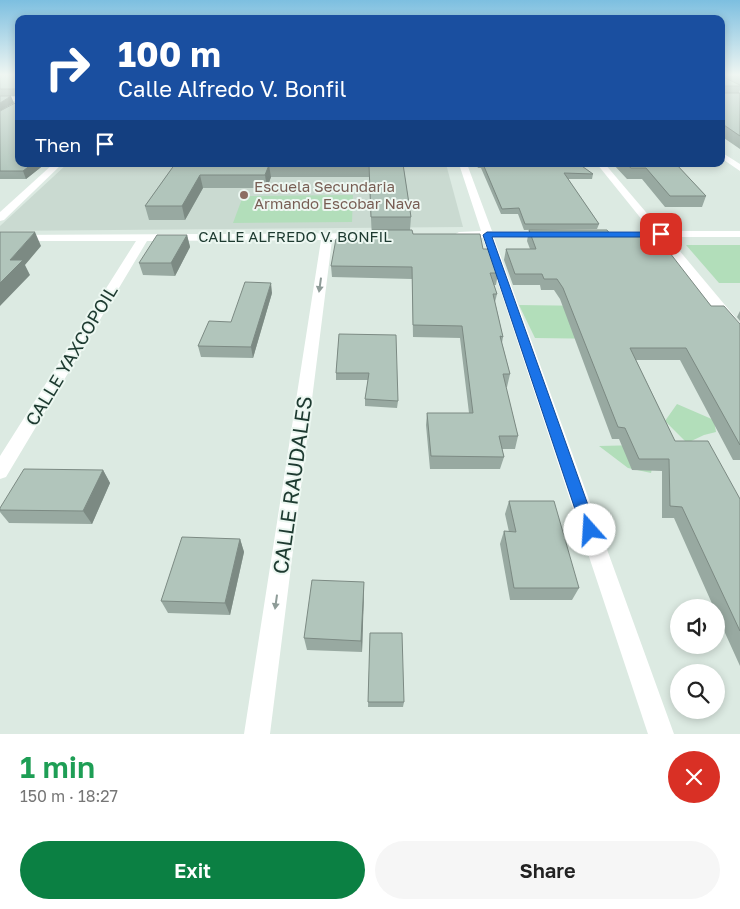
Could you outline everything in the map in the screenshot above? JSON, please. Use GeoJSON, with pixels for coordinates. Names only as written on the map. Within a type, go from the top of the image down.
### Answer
{"type":"FeatureCollection","features":[{"type":"Feature","properties":{"kind":"street"},"geometry":{"type":"LineString","coordinates":[[725,157],[740,168]]}},
{"type":"Feature","properties":{"kind":"street"},"geometry":{"type":"LineString","coordinates":[[0,218],[55,167]]}},
{"type":"Feature","properties":{"kind":"street"},"geometry":{"type":"LineString","coordinates":[[464,167],[660,734]]}},
{"type":"Feature","properties":{"kind":"street"},"geometry":{"type":"LineString","coordinates":[[604,167],[661,234],[740,332]]}},
{"type":"Feature","properties":{"kind":"street"},"geometry":{"type":"LineString","coordinates":[[449,235],[555,234]]}},
{"type":"Feature","properties":{"kind":"street"},"geometry":{"type":"LineString","coordinates":[[584,234],[740,234]]}},
{"type":"Feature","properties":{"kind":"street","name":"CALLE RAUDALES"},"geometry":{"type":"LineString","coordinates":[[257,734],[326,236]]}},
{"type":"Feature","properties":{"kind":"street","name":"CALLE ALFREDO V. BONFIL"},"geometry":{"type":"LineString","coordinates":[[0,238],[402,236]]}},
{"type":"Feature","properties":{"kind":"street","name":"CALLE YAXCOPOIL"},"geometry":{"type":"LineString","coordinates":[[0,472],[143,238]]}},
{"type":"Feature","properties":{"kind":"shaded area","name":"Escuela Secundaria Armando Escobar Nava"},"geometry":{"type":"Polygon","coordinates":[[[64,167],[447,167],[463,227],[0,231],[0,226],[64,167]]]}},
{"type":"Feature","properties":{"kind":"green space"},"geometry":{"type":"Polygon","coordinates":[[[353,195],[352,222],[233,223],[243,196],[353,195]]]}},
{"type":"Feature","properties":{"kind":"green space"},"geometry":{"type":"Polygon","coordinates":[[[686,245],[740,245],[740,283],[719,283],[686,245]]]}},
{"type":"Feature","properties":{"kind":"green space"},"geometry":{"type":"Polygon","coordinates":[[[519,305],[593,306],[609,339],[535,338],[519,305]]]}},
{"type":"Feature","properties":{"kind":"green space"},"geometry":{"type":"Polygon","coordinates":[[[677,404],[714,420],[716,432],[687,443],[665,421],[677,404]]]}},
{"type":"Feature","properties":{"kind":"green space"},"geometry":{"type":"Polygon","coordinates":[[[661,432],[651,473],[628,468],[599,446],[641,445],[661,432]]]}},
{"type":"Feature","properties":{"kind":"building"},"geometry":{"type":"Polygon","coordinates":[[[15,109],[15,167],[28,167],[23,171],[0,171],[0,111],[15,109]]]}},
{"type":"Feature","properties":{"kind":"building"},"geometry":{"type":"Polygon","coordinates":[[[725,109],[740,109],[740,136],[725,126],[725,109]]]}},
{"type":"Feature","properties":{"kind":"building"},"geometry":{"type":"Polygon","coordinates":[[[173,167],[268,167],[265,175],[200,175],[182,206],[145,206],[173,167]]]}},
{"type":"Feature","properties":{"kind":"building"},"geometry":{"type":"Polygon","coordinates":[[[369,167],[403,167],[411,217],[371,217],[369,167]]]}},
{"type":"Feature","properties":{"kind":"building"},"geometry":{"type":"Polygon","coordinates":[[[484,167],[583,167],[593,174],[564,173],[599,224],[525,224],[519,208],[502,209],[484,167]]]}},
{"type":"Feature","properties":{"kind":"building"},"geometry":{"type":"Polygon","coordinates":[[[630,167],[679,167],[706,196],[670,196],[646,168],[630,167]]]}},
{"type":"Feature","properties":{"kind":"building"},"geometry":{"type":"Polygon","coordinates":[[[372,230],[412,230],[413,234],[480,234],[483,249],[490,249],[498,273],[490,273],[497,294],[493,294],[503,337],[500,336],[510,374],[503,374],[518,436],[499,436],[504,457],[431,456],[427,413],[473,413],[462,326],[413,325],[412,267],[331,266],[336,239],[372,239],[372,230]]]}},
{"type":"Feature","properties":{"kind":"building"},"geometry":{"type":"Polygon","coordinates":[[[529,230],[607,230],[611,235],[656,235],[711,306],[724,306],[740,324],[740,445],[686,348],[630,348],[675,441],[708,441],[740,499],[740,631],[682,507],[670,506],[669,459],[639,459],[625,428],[618,427],[563,288],[557,279],[544,279],[542,274],[515,274],[506,249],[536,249],[529,230]]]}},
{"type":"Feature","properties":{"kind":"building"},"geometry":{"type":"Polygon","coordinates":[[[0,232],[35,232],[10,260],[23,260],[0,283],[0,232]]]}},
{"type":"Feature","properties":{"kind":"building"},"geometry":{"type":"Polygon","coordinates":[[[157,235],[187,235],[171,263],[139,263],[157,235]]]}},
{"type":"Feature","properties":{"kind":"building"},"geometry":{"type":"Polygon","coordinates":[[[245,282],[271,283],[251,347],[198,346],[209,321],[231,322],[245,282]]]}},
{"type":"Feature","properties":{"kind":"building"},"geometry":{"type":"Polygon","coordinates":[[[339,334],[396,335],[398,401],[365,399],[369,373],[336,373],[339,334]]]}},
{"type":"Feature","properties":{"kind":"building"},"geometry":{"type":"Polygon","coordinates":[[[24,469],[103,470],[83,511],[0,510],[24,469]]]}},
{"type":"Feature","properties":{"kind":"building"},"geometry":{"type":"Polygon","coordinates":[[[509,501],[554,501],[579,588],[514,588],[504,531],[516,532],[509,501]]]}},
{"type":"Feature","properties":{"kind":"building"},"geometry":{"type":"Polygon","coordinates":[[[182,537],[240,539],[225,603],[161,601],[182,537]]]}},
{"type":"Feature","properties":{"kind":"building"},"geometry":{"type":"Polygon","coordinates":[[[312,580],[364,582],[361,641],[304,638],[312,580]]]}},
{"type":"Feature","properties":{"kind":"building"},"geometry":{"type":"Polygon","coordinates":[[[370,633],[402,633],[404,702],[368,702],[370,633]]]}},
{"type":"Feature","properties":{"kind":"place","name":"Escuela Secundaria Armando Escobar Nava"},"geometry":{"type":"Point","coordinates":[244,195]}},
{"type":"Feature","properties":{"kind":"route"},"geometry":{"type":"LineString","coordinates":[[590,530],[487,235],[661,234]]}}]}
